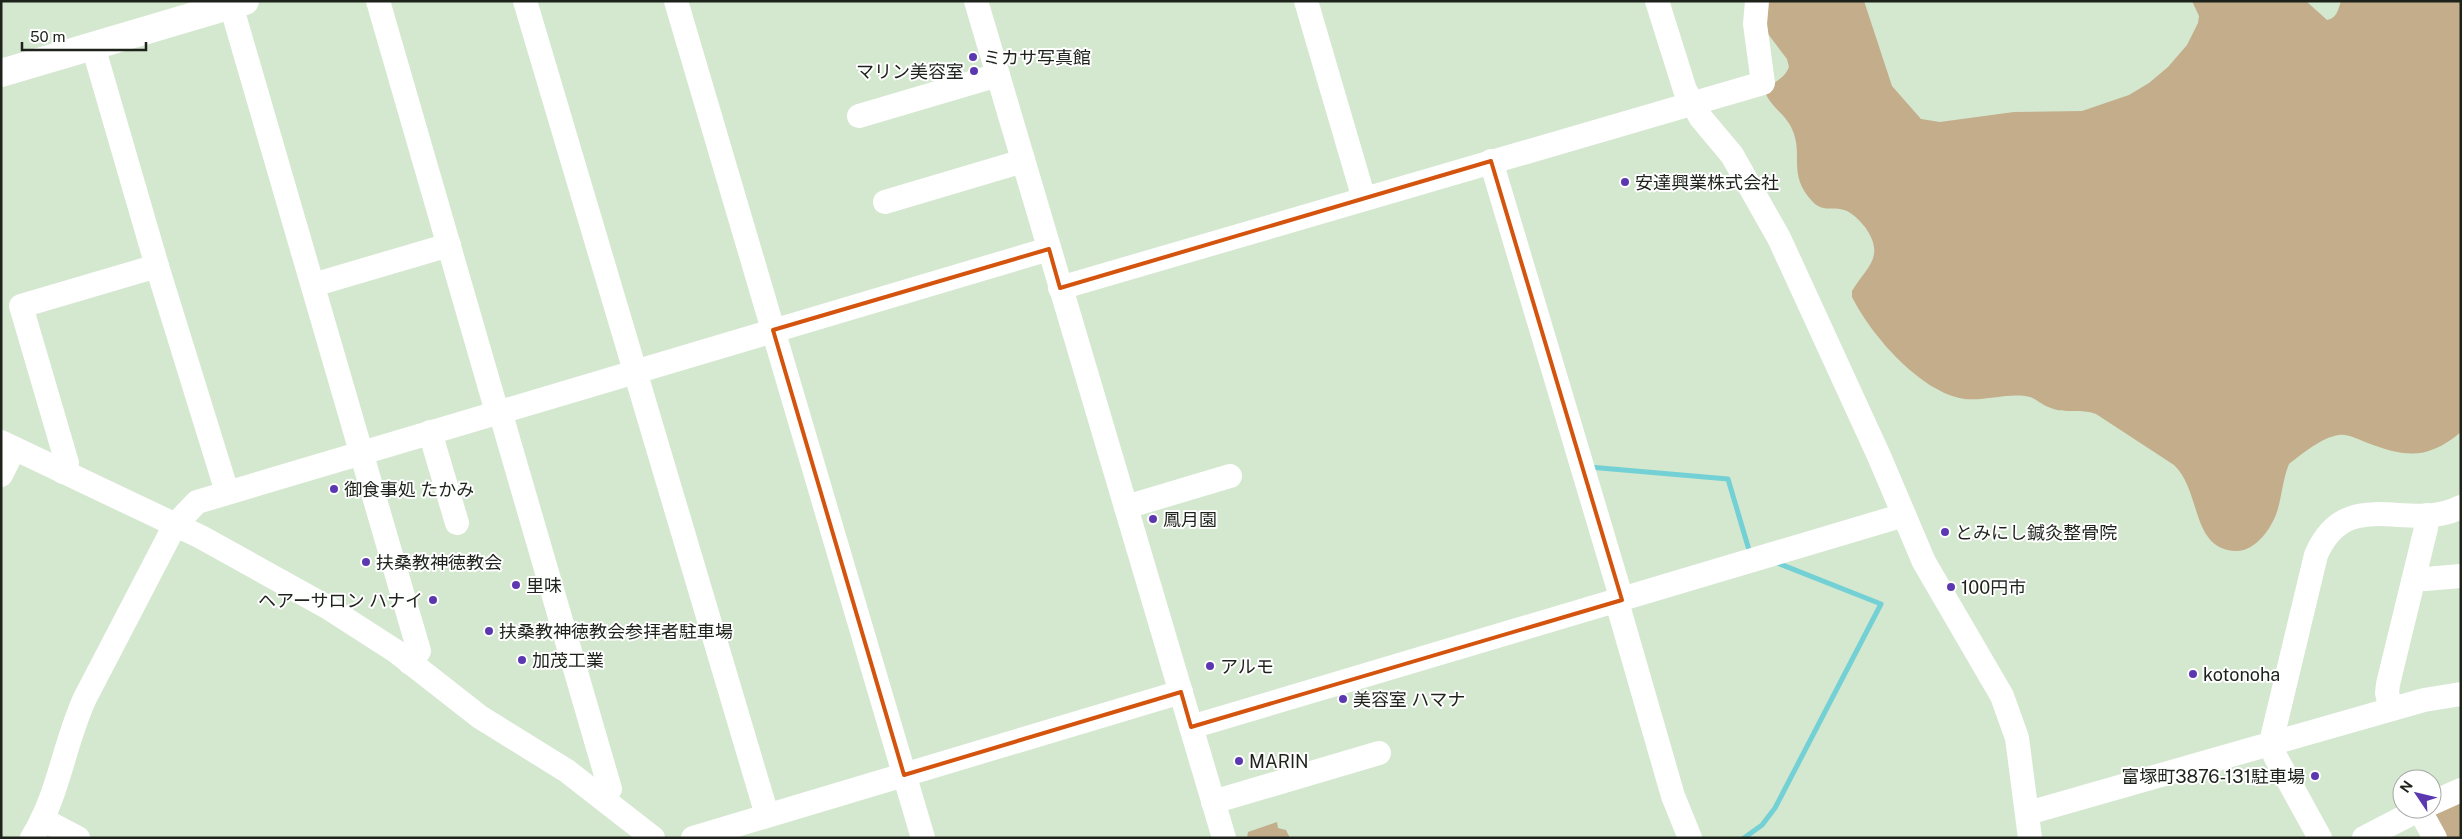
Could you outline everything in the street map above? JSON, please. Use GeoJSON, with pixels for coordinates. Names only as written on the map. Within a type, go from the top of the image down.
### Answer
{"type":"FeatureCollection","features":[{"type":"Feature","properties":{"kind":"main road"},"geometry":{"type":"LineString","coordinates":[[1,73],[238,3]]}},
{"type":"Feature","properties":{"kind":"street"},"geometry":{"type":"LineString","coordinates":[[378,1],[610,790],[603,798]]}},
{"type":"Feature","properties":{"kind":"street"},"geometry":{"type":"LineString","coordinates":[[526,1],[768,816]]}},
{"type":"Feature","properties":{"kind":"street"},"geometry":{"type":"LineString","coordinates":[[676,1],[922,838]]}},
{"type":"Feature","properties":{"kind":"street"},"geometry":{"type":"LineString","coordinates":[[976,1],[1224,838]]}},
{"type":"Feature","properties":{"kind":"street"},"geometry":{"type":"LineString","coordinates":[[1306,1],[1364,199]]}},
{"type":"Feature","properties":{"kind":"street"},"geometry":{"type":"LineString","coordinates":[[1658,1],[1680,75],[1692,104],[1732,155],[1779,238],[1931,575],[1993,680],[2008,710],[2017,738],[2030,838]]}},
{"type":"Feature","properties":{"kind":"street"},"geometry":{"type":"LineString","coordinates":[[1060,288],[1763,83],[1755,24],[1757,1]]}},
{"type":"Feature","properties":{"kind":"street"},"geometry":{"type":"LineString","coordinates":[[238,3],[313,285],[419,651],[410,663]]}},
{"type":"Feature","properties":{"kind":"street"},"geometry":{"type":"LineString","coordinates":[[93,46],[227,492]]}},
{"type":"Feature","properties":{"kind":"street"},"geometry":{"type":"LineString","coordinates":[[859,116],[998,75]]}},
{"type":"Feature","properties":{"kind":"street"},"geometry":{"type":"LineString","coordinates":[[885,202],[1023,161]]}},
{"type":"Feature","properties":{"kind":"street"},"geometry":{"type":"LineString","coordinates":[[1491,161],[1619,601],[1673,796],[1690,838]]}},
{"type":"Feature","properties":{"kind":"street"},"geometry":{"type":"LineString","coordinates":[[313,285],[449,244]]}},
{"type":"Feature","properties":{"kind":"street"},"geometry":{"type":"LineString","coordinates":[[78,838],[37,829],[52,796],[79,709],[175,525],[197,502],[1049,249]]}},
{"type":"Feature","properties":{"kind":"street"},"geometry":{"type":"LineString","coordinates":[[63,472],[67,463],[21,306],[158,266]]}},
{"type":"Feature","properties":{"kind":"street"},"geometry":{"type":"LineString","coordinates":[[430,432],[457,523]]}},
{"type":"Feature","properties":{"kind":"street"},"geometry":{"type":"LineString","coordinates":[[1,475],[8,445],[175,525],[327,607],[410,663],[480,717],[567,771],[653,838]]}},
{"type":"Feature","properties":{"kind":"street"},"geometry":{"type":"LineString","coordinates":[[1126,507],[1230,476]]}},
{"type":"Feature","properties":{"kind":"street"},"geometry":{"type":"LineString","coordinates":[[2320,838],[2275,756],[2272,734],[2316,555],[2322,542],[2331,530],[2342,521],[2356,516],[2370,514],[2427,515],[2444,513],[2461,507]]}},
{"type":"Feature","properties":{"kind":"street"},"geometry":{"type":"LineString","coordinates":[[1191,727],[1904,515]]}},
{"type":"Feature","properties":{"kind":"street"},"geometry":{"type":"LineString","coordinates":[[2391,709],[2388,684],[2415,577],[2427,515]]}},
{"type":"Feature","properties":{"kind":"street"},"geometry":{"type":"LineString","coordinates":[[2415,577],[2425,579],[2461,576]]}},
{"type":"Feature","properties":{"kind":"street"},"geometry":{"type":"LineString","coordinates":[[693,838],[1181,692]]}},
{"type":"Feature","properties":{"kind":"street"},"geometry":{"type":"LineString","coordinates":[[2028,813],[2391,709],[2424,700],[2461,694]]}},
{"type":"Feature","properties":{"kind":"street"},"geometry":{"type":"LineString","coordinates":[[1213,802],[1379,753]]}},
{"type":"Feature","properties":{"kind":"street"},"geometry":{"type":"LineString","coordinates":[[2442,798],[2461,790]]}},
{"type":"Feature","properties":{"kind":"street"},"geometry":{"type":"LineString","coordinates":[[2364,838],[2400,819]]}},
{"type":"Feature","properties":{"kind":"street"},"geometry":{"type":"LineString","coordinates":[[2425,819],[2435,838]]}},
{"type":"Feature","properties":{"kind":"highlighted area"},"geometry":{"type":"Polygon","coordinates":[[[1491,161],[1622,600],[1191,727],[1181,692],[904,775],[773,330],[1049,249],[1060,288],[1491,161]]]}},
{"type":"Feature","properties":{"kind":"shaded area"},"geometry":{"type":"Polygon","coordinates":[[[1762,1],[1864,1],[1892,86],[1921,119],[1940,122],[2014,112],[2082,111],[2129,95],[2149,83],[2168,67],[2187,45],[2198,23],[2199,16],[2192,1],[2306,1],[2327,20],[2335,15],[2341,1],[2461,1],[2461,432],[2437,448],[2415,454],[2392,451],[2346,435],[2333,436],[2319,442],[2289,464],[2278,509],[2266,532],[2258,542],[2248,548],[2237,551],[2222,548],[2211,541],[2198,517],[2183,476],[2174,465],[2096,414],[2085,411],[2056,410],[2030,397],[2022,396],[1965,399],[1931,386],[1899,360],[1871,328],[1852,297],[1852,291],[1868,268],[1874,254],[1871,237],[1865,227],[1847,211],[1816,205],[1804,191],[1800,182],[1797,147],[1792,129],[1786,119],[1770,102],[1765,92],[1784,75],[1789,67],[1787,59],[1765,30],[1762,1]]]}},
{"type":"Feature","properties":{"kind":"shaded area"},"geometry":{"type":"Polygon","coordinates":[[[2461,796],[2461,838],[2442,838],[2432,819],[2442,819],[2442,805],[2461,796]]]}},
{"type":"Feature","properties":{"kind":"shaded area"},"geometry":{"type":"Polygon","coordinates":[[[1277,822],[1278,828],[1286,830],[1290,838],[1247,838],[1248,832],[1277,822]]]}},
{"type":"Feature","properties":{"kind":"waterway"},"geometry":{"type":"LineString","coordinates":[[1589,467],[1728,479],[1749,550]]}},
{"type":"Feature","properties":{"kind":"waterway"},"geometry":{"type":"LineString","coordinates":[[1744,838],[1762,825],[1775,808],[1881,604],[1775,562]]}},
{"type":"Feature","properties":{"kind":"place","name":"ミカサ写真館"},"geometry":{"type":"Point","coordinates":[973,57]}},
{"type":"Feature","properties":{"kind":"place","name":"マリン美容室"},"geometry":{"type":"Point","coordinates":[974,71]}},
{"type":"Feature","properties":{"kind":"place","name":"安達興業株式会社"},"geometry":{"type":"Point","coordinates":[1625,182]}},
{"type":"Feature","properties":{"kind":"place","name":"御食事処 たかみ"},"geometry":{"type":"Point","coordinates":[334,489]}},
{"type":"Feature","properties":{"kind":"place","name":"鳳月園"},"geometry":{"type":"Point","coordinates":[1153,519]}},
{"type":"Feature","properties":{"kind":"place","name":"とみにし鍼灸整骨院"},"geometry":{"type":"Point","coordinates":[1945,532]}},
{"type":"Feature","properties":{"kind":"place","name":"扶桑教神徳教会"},"geometry":{"type":"Point","coordinates":[366,562]}},
{"type":"Feature","properties":{"kind":"place","name":"里味"},"geometry":{"type":"Point","coordinates":[516,585]}},
{"type":"Feature","properties":{"kind":"place","name":"100円市"},"geometry":{"type":"Point","coordinates":[1951,587]}},
{"type":"Feature","properties":{"kind":"place","name":"ヘアーサロン ハナイ"},"geometry":{"type":"Point","coordinates":[433,600]}},
{"type":"Feature","properties":{"kind":"place","name":"扶桑教神徳教会参拝者駐車場"},"geometry":{"type":"Point","coordinates":[489,631]}},
{"type":"Feature","properties":{"kind":"place","name":"加茂工業"},"geometry":{"type":"Point","coordinates":[522,660]}},
{"type":"Feature","properties":{"kind":"place","name":"アルモ"},"geometry":{"type":"Point","coordinates":[1210,666]}},
{"type":"Feature","properties":{"kind":"place","name":"kotonoha"},"geometry":{"type":"Point","coordinates":[2193,674]}},
{"type":"Feature","properties":{"kind":"place","name":"美容室 ハマナ"},"geometry":{"type":"Point","coordinates":[1343,699]}},
{"type":"Feature","properties":{"kind":"place","name":"MARIN"},"geometry":{"type":"Point","coordinates":[1239,761]}},
{"type":"Feature","properties":{"kind":"place","name":"富塚町3876-131駐車場"},"geometry":{"type":"Point","coordinates":[2315,776]}}]}
